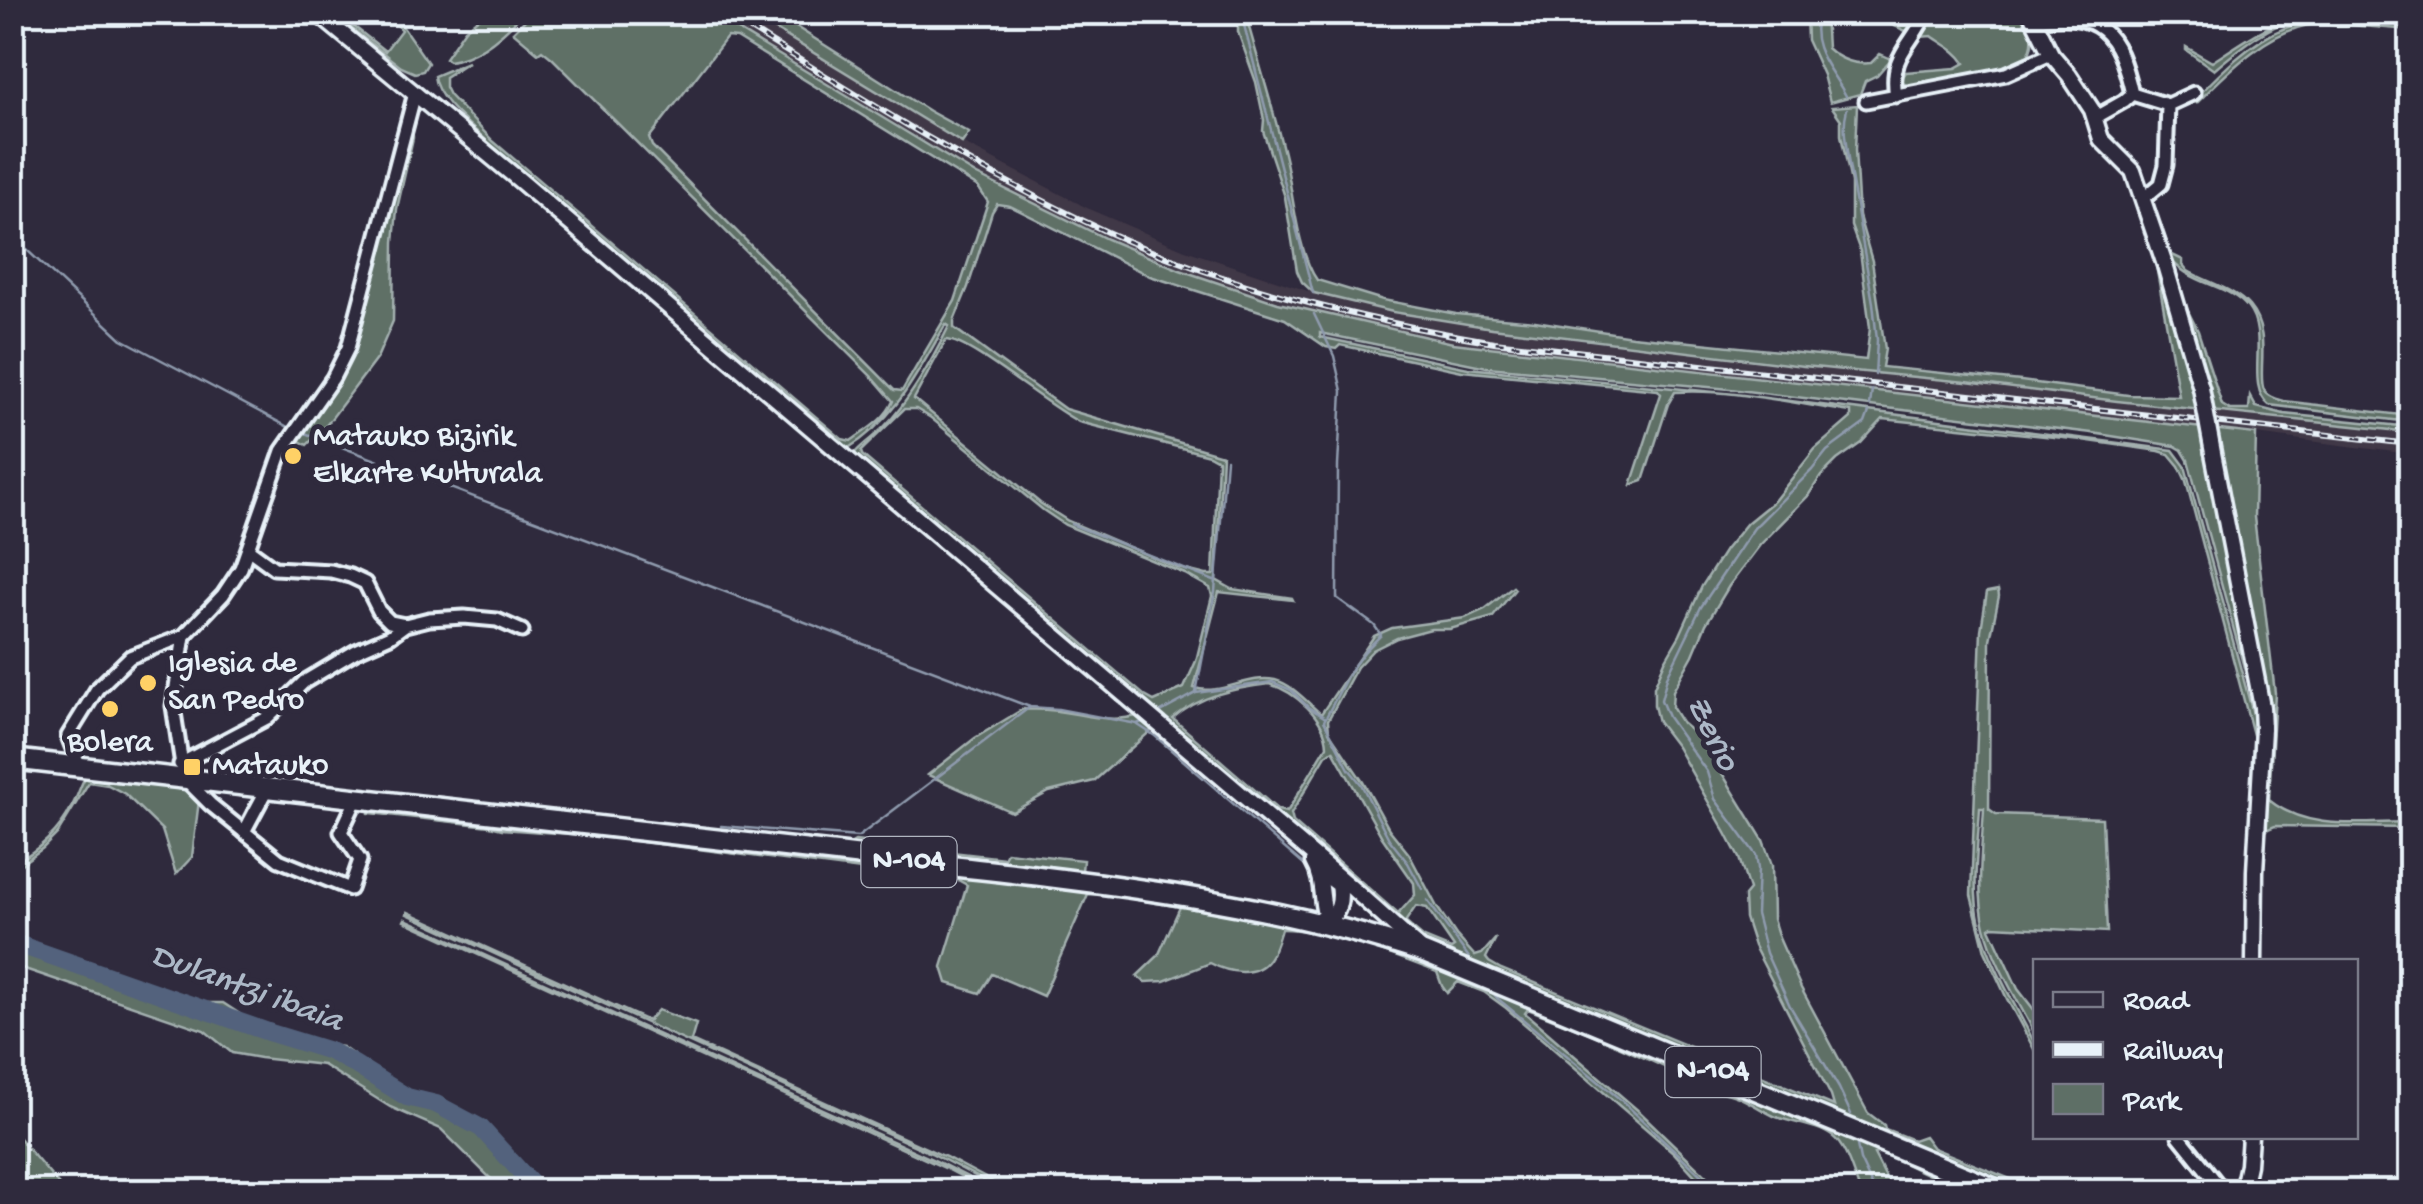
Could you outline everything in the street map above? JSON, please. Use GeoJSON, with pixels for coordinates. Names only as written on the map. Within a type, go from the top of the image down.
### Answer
{"type":"FeatureCollection","features":[{"type":"Feature","properties":{"kind":"main road","name":"N-104"},"geometry":{"type":"LineString","coordinates":[[12,758],[80,767],[182,771],[357,798],[1088,882],[1328,924],[1424,953],[2002,1192]]}},
{"type":"Feature","properties":{"kind":"street"},"geometry":{"type":"LineString","coordinates":[[316,12],[1304,850],[1329,884],[1424,953]]}},
{"type":"Feature","properties":{"kind":"street"},"geometry":{"type":"LineString","coordinates":[[1896,96],[1892,78],[1897,59],[1927,12]]}},
{"type":"Feature","properties":{"kind":"street"},"geometry":{"type":"LineString","coordinates":[[2132,94],[2118,47],[2103,28],[2085,20],[2031,16],[2051,54],[2084,96],[2101,139],[2132,171],[2165,264],[2201,388],[2262,706],[2254,959]]}},
{"type":"Feature","properties":{"kind":"street"},"geometry":{"type":"LineString","coordinates":[[1866,100],[2006,74],[2051,54]]}},
{"type":"Feature","properties":{"kind":"street"},"geometry":{"type":"LineString","coordinates":[[2132,94],[2168,105],[2194,93]]}},
{"type":"Feature","properties":{"kind":"street"},"geometry":{"type":"LineString","coordinates":[[80,767],[68,736],[97,689],[130,657],[184,636],[223,595],[241,568],[282,450],[333,378],[348,348],[415,94]]}},
{"type":"Feature","properties":{"kind":"street"},"geometry":{"type":"LineString","coordinates":[[2094,118],[2132,94]]}},
{"type":"Feature","properties":{"kind":"street"},"geometry":{"type":"LineString","coordinates":[[2143,199],[2162,184],[2168,105]]}},
{"type":"Feature","properties":{"kind":"street"},"geometry":{"type":"LineString","coordinates":[[248,549],[274,568],[332,570],[365,583],[379,612],[390,622],[405,625]]}},
{"type":"Feature","properties":{"kind":"street"},"geometry":{"type":"LineString","coordinates":[[182,771],[267,718],[304,682],[405,625],[464,617],[496,620],[522,631]]}},
{"type":"Feature","properties":{"kind":"street"},"geometry":{"type":"LineString","coordinates":[[184,636],[173,706],[182,771],[210,804],[279,860],[350,889],[360,860],[341,832],[357,798]]}},
{"type":"Feature","properties":{"kind":"street"},"geometry":{"type":"LineString","coordinates":[[244,832],[268,787]]}},
{"type":"Feature","properties":{"kind":"street"},"geometry":{"type":"LineString","coordinates":[[1328,924],[1329,884]]}},
{"type":"Feature","properties":{"kind":"street"},"geometry":{"type":"LineString","coordinates":[[1299,918],[1329,884],[1339,884],[1338,911],[1328,924]]}},
{"type":"Feature","properties":{"kind":"street"},"geometry":{"type":"LineString","coordinates":[[2180,1139],[2224,1192]]}},
{"type":"Feature","properties":{"kind":"street"},"geometry":{"type":"LineString","coordinates":[[2242,1192],[2250,1139]]}},
{"type":"Feature","properties":{"kind":"shaded area"},"geometry":{"type":"Polygon","coordinates":[[[710,13],[748,13],[962,143],[1091,210],[1185,250],[1314,293],[1393,312],[1587,341],[2410,432],[2410,454],[1453,343],[1278,303],[1180,270],[1030,203],[710,13]]]}},
{"type":"Feature","properties":{"kind":"green space"},"geometry":{"type":"Polygon","coordinates":[[[2309,12],[2335,13],[2294,18],[2269,29],[2214,70],[2186,50],[2212,62],[2270,26],[2309,12]]]}},
{"type":"Feature","properties":{"kind":"green space"},"geometry":{"type":"Polygon","coordinates":[[[332,13],[385,51],[401,30],[389,13],[393,13],[428,63],[423,71],[415,73],[401,67],[332,13]]]}},
{"type":"Feature","properties":{"kind":"green space"},"geometry":{"type":"Polygon","coordinates":[[[485,13],[523,13],[480,50],[459,59],[445,58],[465,29],[485,13]]]}},
{"type":"Feature","properties":{"kind":"green space"},"geometry":{"type":"Polygon","coordinates":[[[532,13],[710,13],[977,175],[1107,239],[1180,270],[1278,303],[1453,343],[2256,434],[2254,517],[2275,693],[2269,800],[2284,810],[2318,821],[2410,822],[2410,828],[2268,829],[2264,834],[2257,959],[2265,767],[2255,699],[2188,460],[2175,446],[1730,389],[1487,367],[1320,333],[1320,337],[1468,368],[1736,394],[1675,392],[1643,481],[1631,485],[1661,394],[1658,390],[1462,371],[1340,345],[1336,349],[1326,347],[1285,319],[1150,276],[1010,206],[997,204],[954,328],[1065,409],[1222,455],[1216,580],[1232,589],[1293,600],[1219,592],[1194,688],[1275,680],[1294,690],[1321,714],[1374,636],[1392,628],[1465,618],[1485,609],[1513,587],[1493,617],[1397,638],[1373,650],[1357,667],[1328,720],[1329,732],[1389,829],[1409,854],[1437,907],[1475,956],[1482,954],[1496,938],[1486,958],[1501,969],[1834,1106],[1754,946],[1745,918],[1744,896],[1749,890],[1739,858],[1677,747],[1658,722],[1654,705],[1654,687],[1665,661],[1702,586],[1725,550],[1747,523],[1774,501],[1815,449],[1851,418],[1851,412],[1764,398],[2173,450],[2185,466],[2258,732],[2256,746],[2186,481],[2169,454],[2082,440],[1883,419],[1821,476],[1808,496],[1760,545],[1706,624],[1673,691],[1672,707],[1682,723],[1701,739],[1763,840],[1772,865],[1773,919],[1779,938],[1801,988],[1868,1113],[1885,1129],[1913,1140],[1924,1136],[1933,1148],[2040,1191],[2027,1191],[1432,947],[1416,939],[854,454],[903,404],[949,326],[946,324],[893,409],[847,449],[490,144],[448,104],[436,85],[434,76],[468,62],[445,77],[445,87],[493,141],[842,439],[851,441],[875,424],[893,401],[875,380],[552,58],[542,50],[538,53],[513,32],[532,13]],[[727,37],[649,138],[652,146],[894,390],[902,391],[955,301],[988,202],[978,187],[737,38],[727,37]],[[946,340],[914,399],[1040,503],[1068,521],[1178,568],[1213,575],[1218,460],[1079,422],[991,362],[946,340]],[[904,409],[861,451],[1145,696],[1154,701],[1184,688],[1196,661],[1212,596],[1210,588],[1065,525],[916,409],[904,409]],[[1269,684],[1218,694],[1173,719],[1278,810],[1287,812],[1327,746],[1321,725],[1307,707],[1269,684]],[[1333,750],[1326,755],[1291,814],[1293,822],[1398,914],[1415,895],[1414,883],[1382,837],[1333,750]],[[1416,906],[1405,922],[1424,938],[1454,947],[1427,908],[1416,906]]]}},
{"type":"Feature","properties":{"kind":"green space"},"geometry":{"type":"Polygon","coordinates":[[[748,13],[774,13],[969,133],[962,143],[748,13]]]}},
{"type":"Feature","properties":{"kind":"green space"},"geometry":{"type":"Polygon","coordinates":[[[1806,13],[1825,13],[1827,48],[1842,59],[1871,63],[1880,54],[1891,59],[1877,75],[1865,81],[1860,94],[1830,102],[1807,40],[1806,13]]]}},
{"type":"Feature","properties":{"kind":"green space"},"geometry":{"type":"Polygon","coordinates":[[[1895,13],[2020,13],[2030,31],[2032,45],[2027,59],[1998,70],[1908,86],[1900,81],[1906,72],[1956,68],[1965,63],[1932,36],[1919,37],[1888,23],[1895,13]]]}},
{"type":"Feature","properties":{"kind":"green space"},"geometry":{"type":"Polygon","coordinates":[[[2354,13],[2410,14],[2410,18],[2372,14],[2354,13]]]}},
{"type":"Feature","properties":{"kind":"green space"},"geometry":{"type":"Polygon","coordinates":[[[2332,19],[2410,25],[2410,30],[2321,24],[2300,27],[2252,52],[2198,102],[2191,103],[2235,60],[2272,34],[2291,26],[2332,19]]]}},
{"type":"Feature","properties":{"kind":"green space"},"geometry":{"type":"Polygon","coordinates":[[[1247,20],[1282,144],[1301,240],[1317,280],[1383,300],[1456,314],[1866,360],[1870,328],[1860,251],[1851,226],[1851,183],[1841,120],[1832,107],[1857,105],[1859,216],[1872,261],[1885,349],[1882,367],[2128,395],[2179,396],[2154,254],[2182,339],[2206,392],[2181,297],[2198,331],[2222,405],[2230,410],[2249,410],[2250,396],[2256,407],[2284,414],[2410,427],[2410,432],[1492,328],[1393,312],[1314,293],[1297,271],[1285,197],[1263,131],[1256,82],[1238,32],[1238,24],[1247,20]]]}},
{"type":"Feature","properties":{"kind":"green space"},"geometry":{"type":"Polygon","coordinates":[[[412,122],[413,138],[397,209],[393,321],[377,358],[307,445],[296,439],[346,365],[412,122]]]}},
{"type":"Feature","properties":{"kind":"green space"},"geometry":{"type":"Polygon","coordinates":[[[2164,251],[2183,260],[2188,271],[2229,290],[2249,306],[2260,327],[2262,382],[2268,394],[2284,401],[2410,416],[2410,422],[2269,405],[2258,385],[2257,332],[2248,308],[2230,293],[2184,271],[2164,251]]]}},
{"type":"Feature","properties":{"kind":"green space"},"geometry":{"type":"Polygon","coordinates":[[[1998,590],[1999,596],[1990,640],[1989,809],[1996,814],[2102,818],[2107,932],[1990,928],[2018,989],[2033,1008],[2033,1030],[2000,968],[1985,927],[1980,883],[1984,808],[1980,808],[1976,881],[1980,924],[2033,1047],[1985,951],[1971,895],[1981,630],[1987,592],[1998,590]]]}},
{"type":"Feature","properties":{"kind":"green space"},"geometry":{"type":"Polygon","coordinates":[[[1023,709],[1105,718],[1139,715],[1154,728],[1094,781],[1049,792],[1012,812],[928,775],[975,738],[1023,709]]]}},
{"type":"Feature","properties":{"kind":"green space"},"geometry":{"type":"Polygon","coordinates":[[[86,776],[193,791],[199,800],[192,857],[176,874],[162,830],[125,794],[108,785],[89,782],[58,833],[13,870],[12,865],[39,847],[61,824],[86,776]]]}},
{"type":"Feature","properties":{"kind":"green space"},"geometry":{"type":"Polygon","coordinates":[[[369,809],[1139,897],[1340,936],[1456,976],[1982,1191],[1945,1182],[1881,1152],[1874,1154],[1893,1191],[1860,1191],[1842,1147],[1826,1132],[1774,1116],[1733,1095],[1706,1089],[1592,1034],[1528,1009],[1525,1013],[1641,1113],[1722,1191],[1709,1191],[1673,1152],[1484,992],[1458,982],[1447,993],[1437,972],[1338,938],[1281,929],[1271,956],[1256,969],[1232,971],[1210,963],[1164,981],[1145,982],[1137,976],[1158,956],[1180,907],[1088,894],[1043,996],[992,974],[980,993],[947,983],[942,967],[967,885],[958,880],[369,813],[369,809]]]}},
{"type":"Feature","properties":{"kind":"green space"},"geometry":{"type":"Polygon","coordinates":[[[855,841],[1004,858],[1007,852],[1083,860],[1082,871],[847,846],[855,841]]]}},
{"type":"Feature","properties":{"kind":"green space"},"geometry":{"type":"Polygon","coordinates":[[[408,912],[648,1021],[658,1010],[696,1024],[691,1041],[946,1157],[1010,1191],[1004,1191],[931,1153],[408,912]]]}},
{"type":"Feature","properties":{"kind":"green space"},"geometry":{"type":"Polygon","coordinates":[[[405,919],[936,1161],[995,1191],[989,1191],[405,919]]]}},
{"type":"Feature","properties":{"kind":"green space"},"geometry":{"type":"Polygon","coordinates":[[[12,936],[198,1003],[223,1003],[243,1016],[308,1041],[342,1047],[412,1096],[453,1110],[488,1131],[550,1191],[503,1191],[441,1129],[390,1107],[323,1065],[232,1053],[204,1030],[13,965],[12,936]]]}},
{"type":"Feature","properties":{"kind":"green space"},"geometry":{"type":"Polygon","coordinates":[[[13,1131],[64,1191],[13,1191],[13,1131]]]}},
{"type":"Feature","properties":{"kind":"waterway","name":"Zerio"},"geometry":{"type":"LineString","coordinates":[[1818,12],[1818,47],[1846,96]]}},
{"type":"Feature","properties":{"kind":"waterway"},"geometry":{"type":"LineString","coordinates":[[1244,25],[1313,293]]}},
{"type":"Feature","properties":{"kind":"waterway","name":"Zerio"},"geometry":{"type":"LineString","coordinates":[[1847,109],[1845,140],[1877,340],[1875,375]]}},
{"type":"Feature","properties":{"kind":"waterway"},"geometry":{"type":"LineString","coordinates":[[12,236],[122,339],[290,428]]}},
{"type":"Feature","properties":{"kind":"waterway"},"geometry":{"type":"LineString","coordinates":[[1314,314],[1334,356],[1342,391],[1337,598],[1374,625],[1381,635],[1351,669],[1324,721],[1389,839],[1422,889]]}},
{"type":"Feature","properties":{"kind":"waterway","name":"Zerio"},"geometry":{"type":"LineString","coordinates":[[1870,405],[1872,390]]}},
{"type":"Feature","properties":{"kind":"waterway","name":"Zerio"},"geometry":{"type":"LineString","coordinates":[[1851,1114],[1790,1006],[1766,953],[1756,914],[1756,855],[1715,799],[1707,772],[1668,717],[1661,700],[1667,677],[1701,607],[1754,528],[1827,451],[1865,423],[1869,412]]}},
{"type":"Feature","properties":{"kind":"waterway"},"geometry":{"type":"LineString","coordinates":[[302,432],[1030,707],[1142,722]]}},
{"type":"Feature","properties":{"kind":"waterway"},"geometry":{"type":"LineString","coordinates":[[1196,693],[1215,592],[1226,459]]}},
{"type":"Feature","properties":{"kind":"waterway"},"geometry":{"type":"LineString","coordinates":[[1071,524],[1214,581]]}},
{"type":"Feature","properties":{"kind":"waterway"},"geometry":{"type":"LineString","coordinates":[[1159,713],[1196,693],[1272,682],[1291,690],[1324,717]]}},
{"type":"Feature","properties":{"kind":"waterway"},"geometry":{"type":"LineString","coordinates":[[721,826],[858,837],[1030,707]]}},
{"type":"Feature","properties":{"kind":"waterway"},"geometry":{"type":"LineString","coordinates":[[1138,725],[1305,866]]}},
{"type":"Feature","properties":{"kind":"waterway"},"geometry":{"type":"LineString","coordinates":[[1427,900],[1470,959]]}},
{"type":"Feature","properties":{"kind":"waterway","name":"Dulantzi ibaia"},"geometry":{"type":"LineString","coordinates":[[12,942],[330,1051],[407,1097],[436,1104],[481,1128],[539,1192]]}},
{"type":"Feature","properties":{"kind":"waterway"},"geometry":{"type":"LineString","coordinates":[[1490,989],[1621,1100],[1719,1192]]}},
{"type":"Feature","properties":{"kind":"waterway","name":"Zerio"},"geometry":{"type":"LineString","coordinates":[[1857,1145],[1875,1192]]}},
{"type":"Feature","properties":{"kind":"railway"},"geometry":{"type":"LineString","coordinates":[[723,12],[960,156],[1057,208],[1153,252],[1297,300],[1494,342],[2410,444]]}},
{"type":"Feature","properties":{"kind":"place","name":"Matauko Bizirik Elkarte Kulturala"},"geometry":{"type":"Point","coordinates":[293,456]}},
{"type":"Feature","properties":{"kind":"place","name":"Iglesia de San Pedro"},"geometry":{"type":"Point","coordinates":[148,683]}},
{"type":"Feature","properties":{"kind":"place","name":"Bolera"},"geometry":{"type":"Point","coordinates":[110,709]}},
{"type":"Feature","properties":{"kind":"place","name":"Matauko"},"geometry":{"type":"Point","coordinates":[192,767]}}]}
